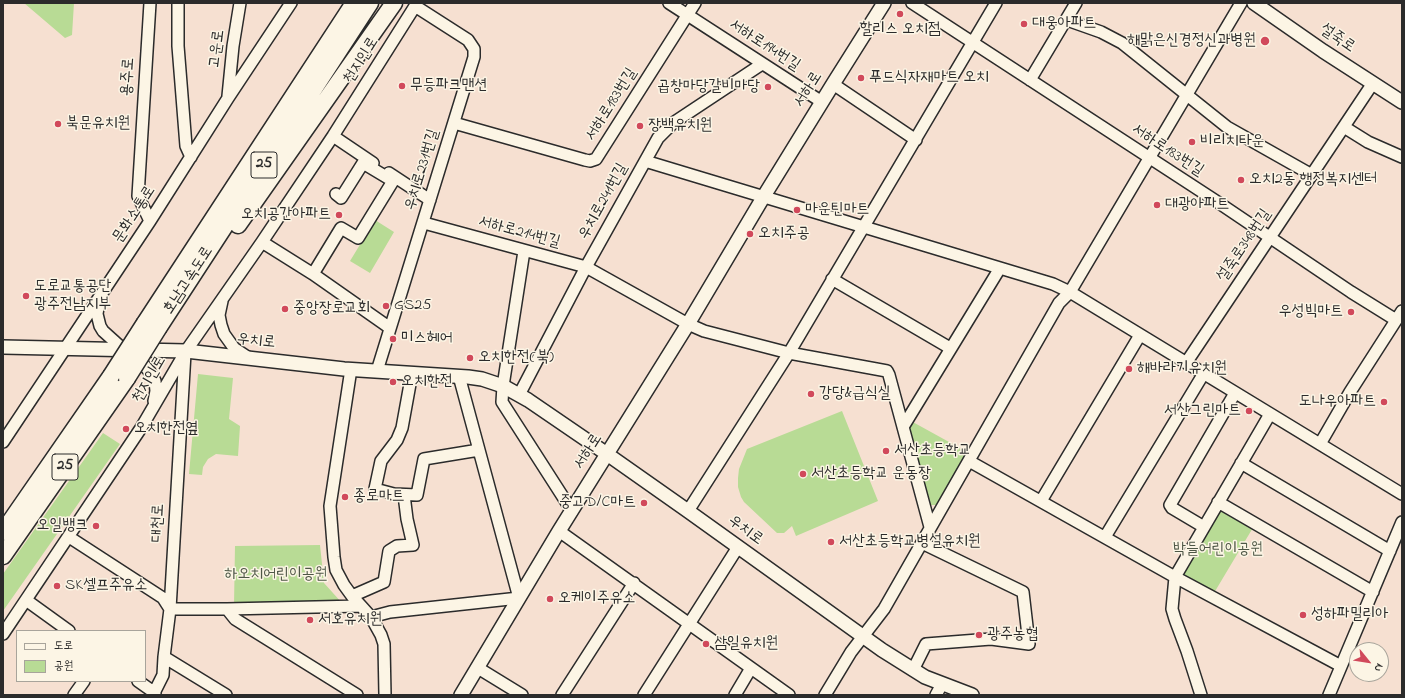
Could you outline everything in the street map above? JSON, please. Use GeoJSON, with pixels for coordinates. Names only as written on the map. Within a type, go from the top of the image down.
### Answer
{"type":"FeatureCollection","features":[{"type":"Feature","properties":{"kind":"highway","name":"호남고속도로"},"geometry":{"type":"LineString","coordinates":[[3,556],[119,377],[354,3]]}},
{"type":"Feature","properties":{"kind":"highway","name":"호남고속도로"},"geometry":{"type":"LineString","coordinates":[[152,325],[186,285],[370,3]]}},
{"type":"Feature","properties":{"kind":"highway"},"geometry":{"type":"LineString","coordinates":[[186,285],[233,231],[394,3]]}},
{"type":"Feature","properties":{"kind":"highway","name":"호남고속도로"},"geometry":{"type":"LineString","coordinates":[[3,532],[119,377]]}},
{"type":"Feature","properties":{"kind":"main road","name":"서하로"},"geometry":{"type":"LineString","coordinates":[[461,695],[559,531],[688,324],[764,196],[884,3]]}},
{"type":"Feature","properties":{"kind":"main road","name":"설죽로"},"geometry":{"type":"LineString","coordinates":[[1254,3],[1402,102]]}},
{"type":"Feature","properties":{"kind":"main road","name":"우치로"},"geometry":{"type":"LineString","coordinates":[[3,347],[186,351],[351,369],[459,376],[482,379],[503,386],[519,395],[607,454],[863,637],[924,677],[939,689],[972,695]]}},
{"type":"Feature","properties":{"kind":"street","name":"용주로"},"geometry":{"type":"LineString","coordinates":[[150,3],[138,196],[150,221]]}},
{"type":"Feature","properties":{"kind":"street"},"geometry":{"type":"LineString","coordinates":[[178,3],[178,46],[186,146],[191,157]]}},
{"type":"Feature","properties":{"kind":"street","name":"고운로"},"geometry":{"type":"LineString","coordinates":[[228,98],[233,46],[240,3]]}},
{"type":"Feature","properties":{"kind":"street","name":"문화소통로"},"geometry":{"type":"LineString","coordinates":[[3,442],[150,221],[228,98],[291,3]]}},
{"type":"Feature","properties":{"kind":"street","name":"서하로194번길"},"geometry":{"type":"LineString","coordinates":[[668,3],[822,102]]}},
{"type":"Feature","properties":{"kind":"street","name":"서하로183번길"},"geometry":{"type":"LineString","coordinates":[[454,123],[586,160],[590,161],[596,159],[695,3]]}},
{"type":"Feature","properties":{"kind":"street","name":"서하로183번길"},"geometry":{"type":"LineString","coordinates":[[912,3],[1150,158],[1351,292],[1399,315]]}},
{"type":"Feature","properties":{"kind":"street"},"geometry":{"type":"LineString","coordinates":[[688,511],[789,353],[996,3]]}},
{"type":"Feature","properties":{"kind":"street"},"geometry":{"type":"LineString","coordinates":[[1030,80],[1076,3]]}},
{"type":"Feature","properties":{"kind":"street"},"geometry":{"type":"LineString","coordinates":[[825,695],[851,652],[884,609],[1059,303],[1070,292],[1241,3]]}},
{"type":"Feature","properties":{"kind":"street","name":"우치로231번길"},"geometry":{"type":"LineString","coordinates":[[377,371],[424,223],[474,57],[474,49],[468,40],[416,4]]}},
{"type":"Feature","properties":{"kind":"street","name":"천지인로"},"geometry":{"type":"LineString","coordinates":[[3,634],[69,537],[140,428],[186,351],[262,242],[333,136],[416,4]]}},
{"type":"Feature","properties":{"kind":"street"},"geometry":{"type":"LineString","coordinates":[[1067,20],[1102,32],[1122,43],[1135,52],[1186,96],[1237,134],[1312,175]]}},
{"type":"Feature","properties":{"kind":"street","name":"우치로241번길"},"geometry":{"type":"LineString","coordinates":[[519,395],[586,267],[654,143],[662,132],[762,64]]}},
{"type":"Feature","properties":{"kind":"street","name":"설죽로348번길"},"geometry":{"type":"LineString","coordinates":[[1186,363],[1373,83]]}},
{"type":"Feature","properties":{"kind":"street"},"geometry":{"type":"LineString","coordinates":[[833,84],[916,140]]}},
{"type":"Feature","properties":{"kind":"street"},"geometry":{"type":"LineString","coordinates":[[1344,127],[1368,142],[1402,157]]}},
{"type":"Feature","properties":{"kind":"street"},"geometry":{"type":"LineString","coordinates":[[333,136],[430,200]]}},
{"type":"Feature","properties":{"kind":"street"},"geometry":{"type":"LineString","coordinates":[[645,160],[1053,284],[1070,292],[1402,494]]}},
{"type":"Feature","properties":{"kind":"street"},"geometry":{"type":"LineString","coordinates":[[312,274],[341,228],[358,238],[393,181],[363,162],[341,198],[336,194]]}},
{"type":"Feature","properties":{"kind":"street","name":"서하로214번길"},"geometry":{"type":"LineString","coordinates":[[424,223],[586,267],[688,324]]}},
{"type":"Feature","properties":{"kind":"street"},"geometry":{"type":"LineString","coordinates":[[262,242],[312,274],[390,328]]}},
{"type":"Feature","properties":{"kind":"street"},"geometry":{"type":"LineString","coordinates":[[524,251],[503,386],[502,402],[572,511]]}},
{"type":"Feature","properties":{"kind":"street"},"geometry":{"type":"LineString","coordinates":[[903,427],[1000,268]]}},
{"type":"Feature","properties":{"kind":"street"},"geometry":{"type":"LineString","coordinates":[[832,279],[950,348]]}},
{"type":"Feature","properties":{"kind":"street"},"geometry":{"type":"LineString","coordinates":[[99,298],[97,314],[103,331],[128,350],[150,372],[155,381],[156,391],[154,406]]}},
{"type":"Feature","properties":{"kind":"street"},"geometry":{"type":"LineString","coordinates":[[223,298],[219,315],[224,334],[234,348],[250,358]]}},
{"type":"Feature","properties":{"kind":"street"},"geometry":{"type":"LineString","coordinates":[[1320,444],[1350,392],[1399,315]]}},
{"type":"Feature","properties":{"kind":"street"},"geometry":{"type":"LineString","coordinates":[[688,324],[704,331],[789,353],[887,371],[930,527]]}},
{"type":"Feature","properties":{"kind":"street"},"geometry":{"type":"LineString","coordinates":[[1041,501],[1140,335]]}},
{"type":"Feature","properties":{"kind":"street","name":"대천로"},"geometry":{"type":"LineString","coordinates":[[154,694],[163,675],[170,609],[186,351]]}},
{"type":"Feature","properties":{"kind":"street"},"geometry":{"type":"LineString","coordinates":[[351,369],[330,506],[336,570],[352,596],[371,617],[381,635],[384,644],[385,695]]}},
{"type":"Feature","properties":{"kind":"street"},"geometry":{"type":"LineString","coordinates":[[412,373],[402,428],[397,440],[381,461],[375,490],[404,495],[417,495],[424,459],[479,450]]}},
{"type":"Feature","properties":{"kind":"street"},"geometry":{"type":"LineString","coordinates":[[1105,537],[1204,373]]}},
{"type":"Feature","properties":{"kind":"street"},"geometry":{"type":"LineString","coordinates":[[371,617],[390,612],[519,598],[459,376]]}},
{"type":"Feature","properties":{"kind":"street"},"geometry":{"type":"LineString","coordinates":[[1204,528],[1170,505],[1235,393]]}},
{"type":"Feature","properties":{"kind":"street"},"geometry":{"type":"LineString","coordinates":[[1201,695],[1172,609],[1176,577],[1270,414]]}},
{"type":"Feature","properties":{"kind":"street"},"geometry":{"type":"LineString","coordinates":[[969,461],[1176,577],[1341,666]]}},
{"type":"Feature","properties":{"kind":"street"},"geometry":{"type":"LineString","coordinates":[[1241,463],[1390,551]]}},
{"type":"Feature","properties":{"kind":"street"},"geometry":{"type":"LineString","coordinates":[[352,596],[384,582],[389,551],[397,546],[413,544],[407,519],[404,495]]}},
{"type":"Feature","properties":{"kind":"street"},"geometry":{"type":"LineString","coordinates":[[1218,502],[1373,592]]}},
{"type":"Feature","properties":{"kind":"street"},"geometry":{"type":"LineString","coordinates":[[1329,695],[1402,522]]}},
{"type":"Feature","properties":{"kind":"street"},"geometry":{"type":"LineString","coordinates":[[559,531],[634,583],[783,693]]}},
{"type":"Feature","properties":{"kind":"street"},"geometry":{"type":"LineString","coordinates":[[69,537],[163,598],[170,609],[360,606]]}},
{"type":"Feature","properties":{"kind":"street"},"geometry":{"type":"LineString","coordinates":[[913,670],[926,644],[991,639],[1029,644],[1023,592],[922,543]]}},
{"type":"Feature","properties":{"kind":"street"},"geometry":{"type":"LineString","coordinates":[[644,695],[738,547]]}},
{"type":"Feature","properties":{"kind":"street"},"geometry":{"type":"LineString","coordinates":[[562,695],[634,583]]}},
{"type":"Feature","properties":{"kind":"street"},"geometry":{"type":"LineString","coordinates":[[26,600],[68,630]]}},
{"type":"Feature","properties":{"kind":"street"},"geometry":{"type":"LineString","coordinates":[[227,609],[235,619],[357,695]]}},
{"type":"Feature","properties":{"kind":"street"},"geometry":{"type":"LineString","coordinates":[[164,657],[226,695]]}},
{"type":"Feature","properties":{"kind":"street"},"geometry":{"type":"LineString","coordinates":[[478,668],[522,695]]}},
{"type":"Feature","properties":{"kind":"street"},"geometry":{"type":"LineString","coordinates":[[735,695],[751,668]]}},
{"type":"Feature","properties":{"kind":"street"},"geometry":{"type":"LineString","coordinates":[[74,695],[83,682]]}},
{"type":"Feature","properties":{"kind":"street"},"geometry":{"type":"LineString","coordinates":[[139,682],[154,694]]}},
{"type":"Feature","properties":{"kind":"green space"},"geometry":{"type":"Polygon","coordinates":[[[24,3],[74,3],[72,35],[65,38],[24,3]]]}},
{"type":"Feature","properties":{"kind":"green space"},"geometry":{"type":"Polygon","coordinates":[[[375,220],[394,232],[370,273],[350,261],[375,220]]]}},
{"type":"Feature","properties":{"kind":"green space"},"geometry":{"type":"Polygon","coordinates":[[[198,374],[233,378],[229,419],[240,426],[238,456],[216,454],[208,459],[203,467],[202,475],[189,474],[198,374]]]}},
{"type":"Feature","properties":{"kind":"green space","name":"서산초등학교 운동장"},"geometry":{"type":"Polygon","coordinates":[[[842,411],[878,501],[796,536],[792,526],[784,533],[777,533],[744,502],[741,497],[738,487],[739,469],[747,449],[842,411]]]}},
{"type":"Feature","properties":{"kind":"green space"},"geometry":{"type":"Polygon","coordinates":[[[911,421],[969,453],[940,505],[929,505],[908,430],[911,421]]]}},
{"type":"Feature","properties":{"kind":"green space"},"geometry":{"type":"Polygon","coordinates":[[[103,433],[120,444],[3,611],[3,574],[103,433]]]}},
{"type":"Feature","properties":{"kind":"green space","name":"박들어린이공원"},"geometry":{"type":"Polygon","coordinates":[[[1221,507],[1254,526],[1214,593],[1182,574],[1221,507]]]}},
{"type":"Feature","properties":{"kind":"green space","name":"하오치어린이공원"},"geometry":{"type":"Polygon","coordinates":[[[320,545],[324,583],[342,603],[234,605],[235,546],[320,545]]]}},
{"type":"Feature","properties":{"kind":"place","name":"할리스 오치점"},"geometry":{"type":"Point","coordinates":[900,14]}},
{"type":"Feature","properties":{"kind":"place","name":"대웅아파트"},"geometry":{"type":"Point","coordinates":[1024,24]}},
{"type":"Feature","properties":{"kind":"place","name":"해맑은신경정신과병원"},"geometry":{"type":"Point","coordinates":[1265,41]}},
{"type":"Feature","properties":{"kind":"place","name":"푸드식자재마트 오치"},"geometry":{"type":"Point","coordinates":[861,78]}},
{"type":"Feature","properties":{"kind":"place","name":"무등파크맨션"},"geometry":{"type":"Point","coordinates":[402,86]}},
{"type":"Feature","properties":{"kind":"place","name":"곱창마당갈비마당"},"geometry":{"type":"Point","coordinates":[768,87]}},
{"type":"Feature","properties":{"kind":"place","name":"북문유치원"},"geometry":{"type":"Point","coordinates":[58,124]}},
{"type":"Feature","properties":{"kind":"place","name":"장백유치원"},"geometry":{"type":"Point","coordinates":[640,126]}},
{"type":"Feature","properties":{"kind":"place","name":"비리치타운"},"geometry":{"type":"Point","coordinates":[1192,142]}},
{"type":"Feature","properties":{"kind":"place","name":"오치2동 행정복지센터"},"geometry":{"type":"Point","coordinates":[1241,180]}},
{"type":"Feature","properties":{"kind":"place","name":"대광아파트"},"geometry":{"type":"Point","coordinates":[1157,205]}},
{"type":"Feature","properties":{"kind":"place","name":"마운틴마트"},"geometry":{"type":"Point","coordinates":[797,210]}},
{"type":"Feature","properties":{"kind":"place","name":"오치공간아파트"},"geometry":{"type":"Point","coordinates":[339,215]}},
{"type":"Feature","properties":{"kind":"place","name":"오치주공"},"geometry":{"type":"Point","coordinates":[750,234]}},
{"type":"Feature","properties":{"kind":"place","name":"도로교통공단 광주전남지부"},"geometry":{"type":"Point","coordinates":[26,296]}},
{"type":"Feature","properties":{"kind":"place","name":"GS25"},"geometry":{"type":"Point","coordinates":[386,306]}},
{"type":"Feature","properties":{"kind":"place","name":"중앙장로교회"},"geometry":{"type":"Point","coordinates":[285,309]}},
{"type":"Feature","properties":{"kind":"place","name":"우성빅마트"},"geometry":{"type":"Point","coordinates":[1351,312]}},
{"type":"Feature","properties":{"kind":"place","name":"미스헤어"},"geometry":{"type":"Point","coordinates":[393,339]}},
{"type":"Feature","properties":{"kind":"place","name":"오치한전(북)"},"geometry":{"type":"Point","coordinates":[470,358]}},
{"type":"Feature","properties":{"kind":"place","name":"해바라기유치원"},"geometry":{"type":"Point","coordinates":[1129,369]}},
{"type":"Feature","properties":{"kind":"place","name":"오치한전"},"geometry":{"type":"Point","coordinates":[393,382]}},
{"type":"Feature","properties":{"kind":"place","name":"강당&급식실"},"geometry":{"type":"Point","coordinates":[811,394]}},
{"type":"Feature","properties":{"kind":"place","name":"도나우아파트"},"geometry":{"type":"Point","coordinates":[1384,402]}},
{"type":"Feature","properties":{"kind":"place","name":"서산그린마트"},"geometry":{"type":"Point","coordinates":[1249,411]}},
{"type":"Feature","properties":{"kind":"place","name":"오치한전옆"},"geometry":{"type":"Point","coordinates":[126,429]}},
{"type":"Feature","properties":{"kind":"place","name":"서산초등학교"},"geometry":{"type":"Point","coordinates":[886,451]}},
{"type":"Feature","properties":{"kind":"place","name":"서산초등학교 운동장"},"geometry":{"type":"Point","coordinates":[803,474]}},
{"type":"Feature","properties":{"kind":"place","name":"종로마트"},"geometry":{"type":"Point","coordinates":[345,497]}},
{"type":"Feature","properties":{"kind":"place","name":"중고D/C마트"},"geometry":{"type":"Point","coordinates":[644,503]}},
{"type":"Feature","properties":{"kind":"place","name":"오일뱅크"},"geometry":{"type":"Point","coordinates":[96,526]}},
{"type":"Feature","properties":{"kind":"place","name":"서산초등학교병설유치원"},"geometry":{"type":"Point","coordinates":[831,542]}},
{"type":"Feature","properties":{"kind":"place","name":"SK셀프주유소"},"geometry":{"type":"Point","coordinates":[57,586]}},
{"type":"Feature","properties":{"kind":"place","name":"오케이주유소"},"geometry":{"type":"Point","coordinates":[550,599]}},
{"type":"Feature","properties":{"kind":"place","name":"성하파밀리아"},"geometry":{"type":"Point","coordinates":[1303,615]}},
{"type":"Feature","properties":{"kind":"place","name":"서호유치원"},"geometry":{"type":"Point","coordinates":[310,620]}},
{"type":"Feature","properties":{"kind":"place","name":"광주농협"},"geometry":{"type":"Point","coordinates":[979,635]}},
{"type":"Feature","properties":{"kind":"place","name":"삼일유치원"},"geometry":{"type":"Point","coordinates":[706,644]}}]}
